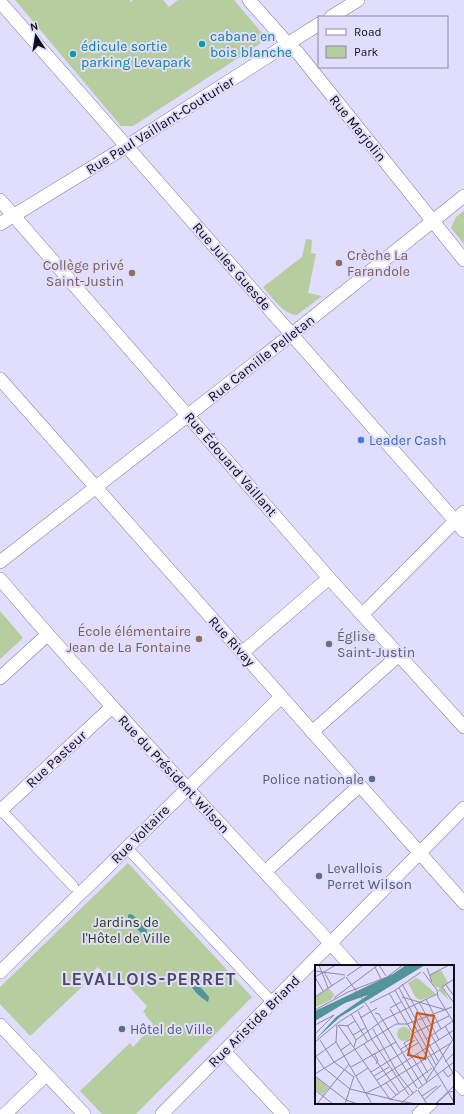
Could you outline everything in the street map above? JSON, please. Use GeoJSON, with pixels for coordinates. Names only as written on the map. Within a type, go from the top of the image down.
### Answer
{"type":"FeatureCollection","features":[{"type":"Feature","properties":{"kind":"street","name":"Rue Marjolin"},"geometry":{"type":"LineString","coordinates":[[249,0],[288,44],[298,53],[464,260]]}},
{"type":"Feature","properties":{"kind":"street"},"geometry":{"type":"LineString","coordinates":[[333,16],[358,0]]}},
{"type":"Feature","properties":{"kind":"street","name":"Rue Jules Guesde"},"geometry":{"type":"LineString","coordinates":[[0,2],[292,334],[460,517],[464,531]]}},
{"type":"Feature","properties":{"kind":"street","name":"Rue Paul Vaillant-Couturier"},"geometry":{"type":"LineString","coordinates":[[0,224],[127,146],[318,25]]}},
{"type":"Feature","properties":{"kind":"street","name":"Rue Camille Pelletan"},"geometry":{"type":"LineString","coordinates":[[0,562],[292,334],[432,220],[464,196]]}},
{"type":"Feature","properties":{"kind":"street","name":"Rue Édouard Vaillant"},"geometry":{"type":"LineString","coordinates":[[0,200],[330,578],[464,727]]}},
{"type":"Feature","properties":{"kind":"street","name":"Rue Rivay"},"geometry":{"type":"LineString","coordinates":[[0,379],[464,903]]}},
{"type":"Feature","properties":{"kind":"street"},"geometry":{"type":"LineString","coordinates":[[363,614],[460,517]]}},
{"type":"Feature","properties":{"kind":"street"},"geometry":{"type":"LineString","coordinates":[[242,653],[330,578]]}},
{"type":"Feature","properties":{"kind":"street","name":"Rue du Président Wilson"},"geometry":{"type":"LineString","coordinates":[[0,579],[112,707],[350,965]]}},
{"type":"Feature","properties":{"kind":"street"},"geometry":{"type":"LineString","coordinates":[[0,678],[47,634]]}},
{"type":"Feature","properties":{"kind":"street"},"geometry":{"type":"LineString","coordinates":[[312,732],[399,655]]}},
{"type":"Feature","properties":{"kind":"street","name":"Rue Voltaire"},"geometry":{"type":"LineString","coordinates":[[0,972],[281,697]]}},
{"type":"Feature","properties":{"kind":"street","name":"Rue Pasteur"},"geometry":{"type":"LineString","coordinates":[[0,810],[112,707]]}},
{"type":"Feature","properties":{"kind":"street"},"geometry":{"type":"LineString","coordinates":[[265,872],[359,786]]}},
{"type":"Feature","properties":{"kind":"street","name":"Rue Aristide Briand"},"geometry":{"type":"LineString","coordinates":[[162,1114],[464,808]]}},
{"type":"Feature","properties":{"kind":"street"},"geometry":{"type":"LineString","coordinates":[[0,810],[72,886]]}},
{"type":"Feature","properties":{"kind":"street"},"geometry":{"type":"LineString","coordinates":[[127,848],[272,1002]]}},
{"type":"Feature","properties":{"kind":"street"},"geometry":{"type":"LineString","coordinates":[[0,1025],[84,1114]]}},
{"type":"Feature","properties":{"kind":"street"},"geometry":{"type":"LineString","coordinates":[[224,1051],[283,1114]]}},
{"type":"Feature","properties":{"kind":"street"},"geometry":{"type":"LineString","coordinates":[[5,1114],[46,1075]]}},
{"type":"Feature","properties":{"kind":"street"},"geometry":{"type":"LineString","coordinates":[[419,1114],[430,1104]]}},
{"type":"Feature","properties":{"kind":"green space"},"geometry":{"type":"Polygon","coordinates":[[[15,0],[130,0],[131,2],[133,0],[163,0],[169,7],[178,0],[234,0],[262,33],[260,44],[133,126],[121,126],[15,0]]]}},
{"type":"Feature","properties":{"kind":"green space"},"geometry":{"type":"Polygon","coordinates":[[[464,211],[464,244],[451,228],[456,217],[464,211]]]}},
{"type":"Feature","properties":{"kind":"green space"},"geometry":{"type":"Polygon","coordinates":[[[306,239],[312,240],[311,253],[316,254],[308,293],[322,296],[297,315],[283,309],[263,287],[302,257],[306,239]]]}},
{"type":"Feature","properties":{"kind":"green space"},"geometry":{"type":"Polygon","coordinates":[[[0,611],[23,638],[0,659],[0,611]]]}},
{"type":"Feature","properties":{"kind":"green space","name":"Jardins de l'Hôtel de Ville"},"geometry":{"type":"Polygon","coordinates":[[[128,863],[252,997],[136,1114],[102,1114],[80,1091],[130,1043],[133,1047],[148,1031],[147,1030],[153,1024],[143,1012],[147,1006],[120,977],[113,980],[110,977],[108,978],[98,967],[81,982],[84,985],[30,1036],[0,1004],[0,987],[128,863]]]}},
{"type":"Feature","properties":{"kind":"shaded area"},"geometry":{"type":"Polygon","coordinates":[[[128,915],[133,915],[147,930],[147,934],[142,934],[128,920],[128,915]]]}},
{"type":"Feature","properties":{"kind":"shaded area"},"geometry":{"type":"Polygon","coordinates":[[[196,982],[209,997],[208,1002],[193,989],[190,983],[196,982]]]}},
{"type":"Feature","properties":{"kind":"place","name":"cabane en bois blanche"},"geometry":{"type":"Point","coordinates":[202,44]}},
{"type":"Feature","properties":{"kind":"place","name":"édicule sortie parking Levapark"},"geometry":{"type":"Point","coordinates":[73,54]}},
{"type":"Feature","properties":{"kind":"place","name":"Crèche La Farandole"},"geometry":{"type":"Point","coordinates":[339,263]}},
{"type":"Feature","properties":{"kind":"place","name":"Collège privé Saint-Justin"},"geometry":{"type":"Point","coordinates":[132,273]}},
{"type":"Feature","properties":{"kind":"place","name":"Leader Cash"},"geometry":{"type":"Point","coordinates":[361,440]}},
{"type":"Feature","properties":{"kind":"place","name":"École élémentaire Jean de La Fontaine"},"geometry":{"type":"Point","coordinates":[199,639]}},
{"type":"Feature","properties":{"kind":"place","name":"Église Saint-Justin"},"geometry":{"type":"Point","coordinates":[329,644]}},
{"type":"Feature","properties":{"kind":"place","name":"Police nationale"},"geometry":{"type":"Point","coordinates":[372,779]}},
{"type":"Feature","properties":{"kind":"place","name":"Levallois Perret Wilson"},"geometry":{"type":"Point","coordinates":[319,876]}},
{"type":"Feature","properties":{"kind":"place","name":"Hôtel de Ville"},"geometry":{"type":"Point","coordinates":[122,1029]}},
{"type":"Feature","properties":{"kind":"district","name":"LEVALLOIS-PERRET"},"geometry":{"type":"Point","coordinates":[149,979]}}]}
